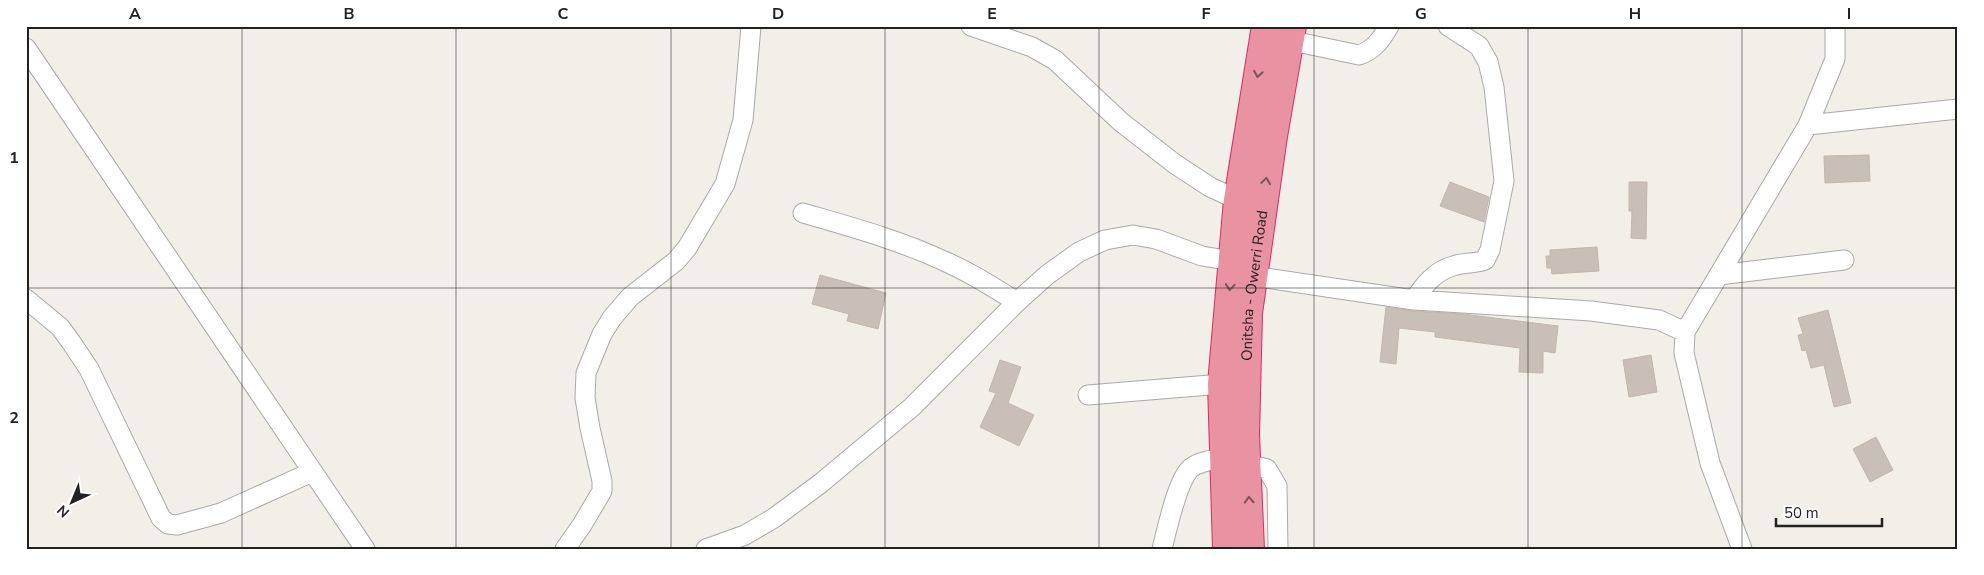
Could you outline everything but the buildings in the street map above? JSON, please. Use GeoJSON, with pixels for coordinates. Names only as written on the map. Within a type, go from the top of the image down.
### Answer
{"type":"FeatureCollection","features":[{"type":"Feature","properties":{"kind":"highway","name":"Onitsha - Owerri Road"},"geometry":{"type":"LineString","coordinates":[[1227,549],[1235,461],[1245,435],[1248,313],[1242,269],[1238,200],[1278,32]]}},
{"type":"Feature","properties":{"kind":"highway","name":"Onitsha - Owerri Road"},"geometry":{"type":"LineString","coordinates":[[1250,549],[1222,384],[1242,269],[1278,32]]}},
{"type":"Feature","properties":{"kind":"street"},"geometry":{"type":"LineString","coordinates":[[565,549],[602,491],[602,481],[585,398],[586,373],[602,334],[612,318],[630,297],[676,261],[688,248],[725,184],[743,120],[751,26]]}},
{"type":"Feature","properties":{"kind":"street"},"geometry":{"type":"LineString","coordinates":[[971,26],[1032,47],[1055,60],[1121,122],[1175,164],[1210,188],[1238,200]]}},
{"type":"Feature","properties":{"kind":"street"},"geometry":{"type":"LineString","coordinates":[[1278,32],[1359,55],[1370,52],[1382,39],[1389,26]]}},
{"type":"Feature","properties":{"kind":"street"},"geometry":{"type":"LineString","coordinates":[[1414,300],[1428,280],[1453,266],[1485,260],[1490,250],[1504,181],[1494,86],[1488,62],[1479,46],[1448,26]]}},
{"type":"Feature","properties":{"kind":"street"},"geometry":{"type":"LineString","coordinates":[[1742,549],[1710,462],[1684,353],[1685,332],[1808,125],[1835,59],[1835,26]]}},
{"type":"Feature","properties":{"kind":"street"},"geometry":{"type":"LineString","coordinates":[[28,55],[365,549]]}},
{"type":"Feature","properties":{"kind":"street"},"geometry":{"type":"LineString","coordinates":[[1808,125],[1958,109]]}},
{"type":"Feature","properties":{"kind":"street"},"geometry":{"type":"LineString","coordinates":[[803,213],[874,234],[943,260],[986,282],[1017,302]]}},
{"type":"Feature","properties":{"kind":"street"},"geometry":{"type":"LineString","coordinates":[[706,549],[745,536],[774,518],[821,482],[912,407],[1017,302],[1047,275],[1079,252],[1105,240],[1133,236],[1156,239],[1242,269],[1414,300],[1591,311],[1659,320],[1685,332]]}},
{"type":"Feature","properties":{"kind":"street"},"geometry":{"type":"LineString","coordinates":[[1719,275],[1844,260]]}},
{"type":"Feature","properties":{"kind":"street"},"geometry":{"type":"LineString","coordinates":[[26,299],[60,327],[76,348],[106,403],[161,518],[168,524],[177,525],[221,513],[312,472]]}},
{"type":"Feature","properties":{"kind":"street"},"geometry":{"type":"LineString","coordinates":[[1088,395],[1222,384]]}},
{"type":"Feature","properties":{"kind":"street"},"geometry":{"type":"LineString","coordinates":[[1162,549],[1181,482],[1190,469],[1198,463],[1235,461],[1267,469],[1277,486],[1278,549]]}}]}
